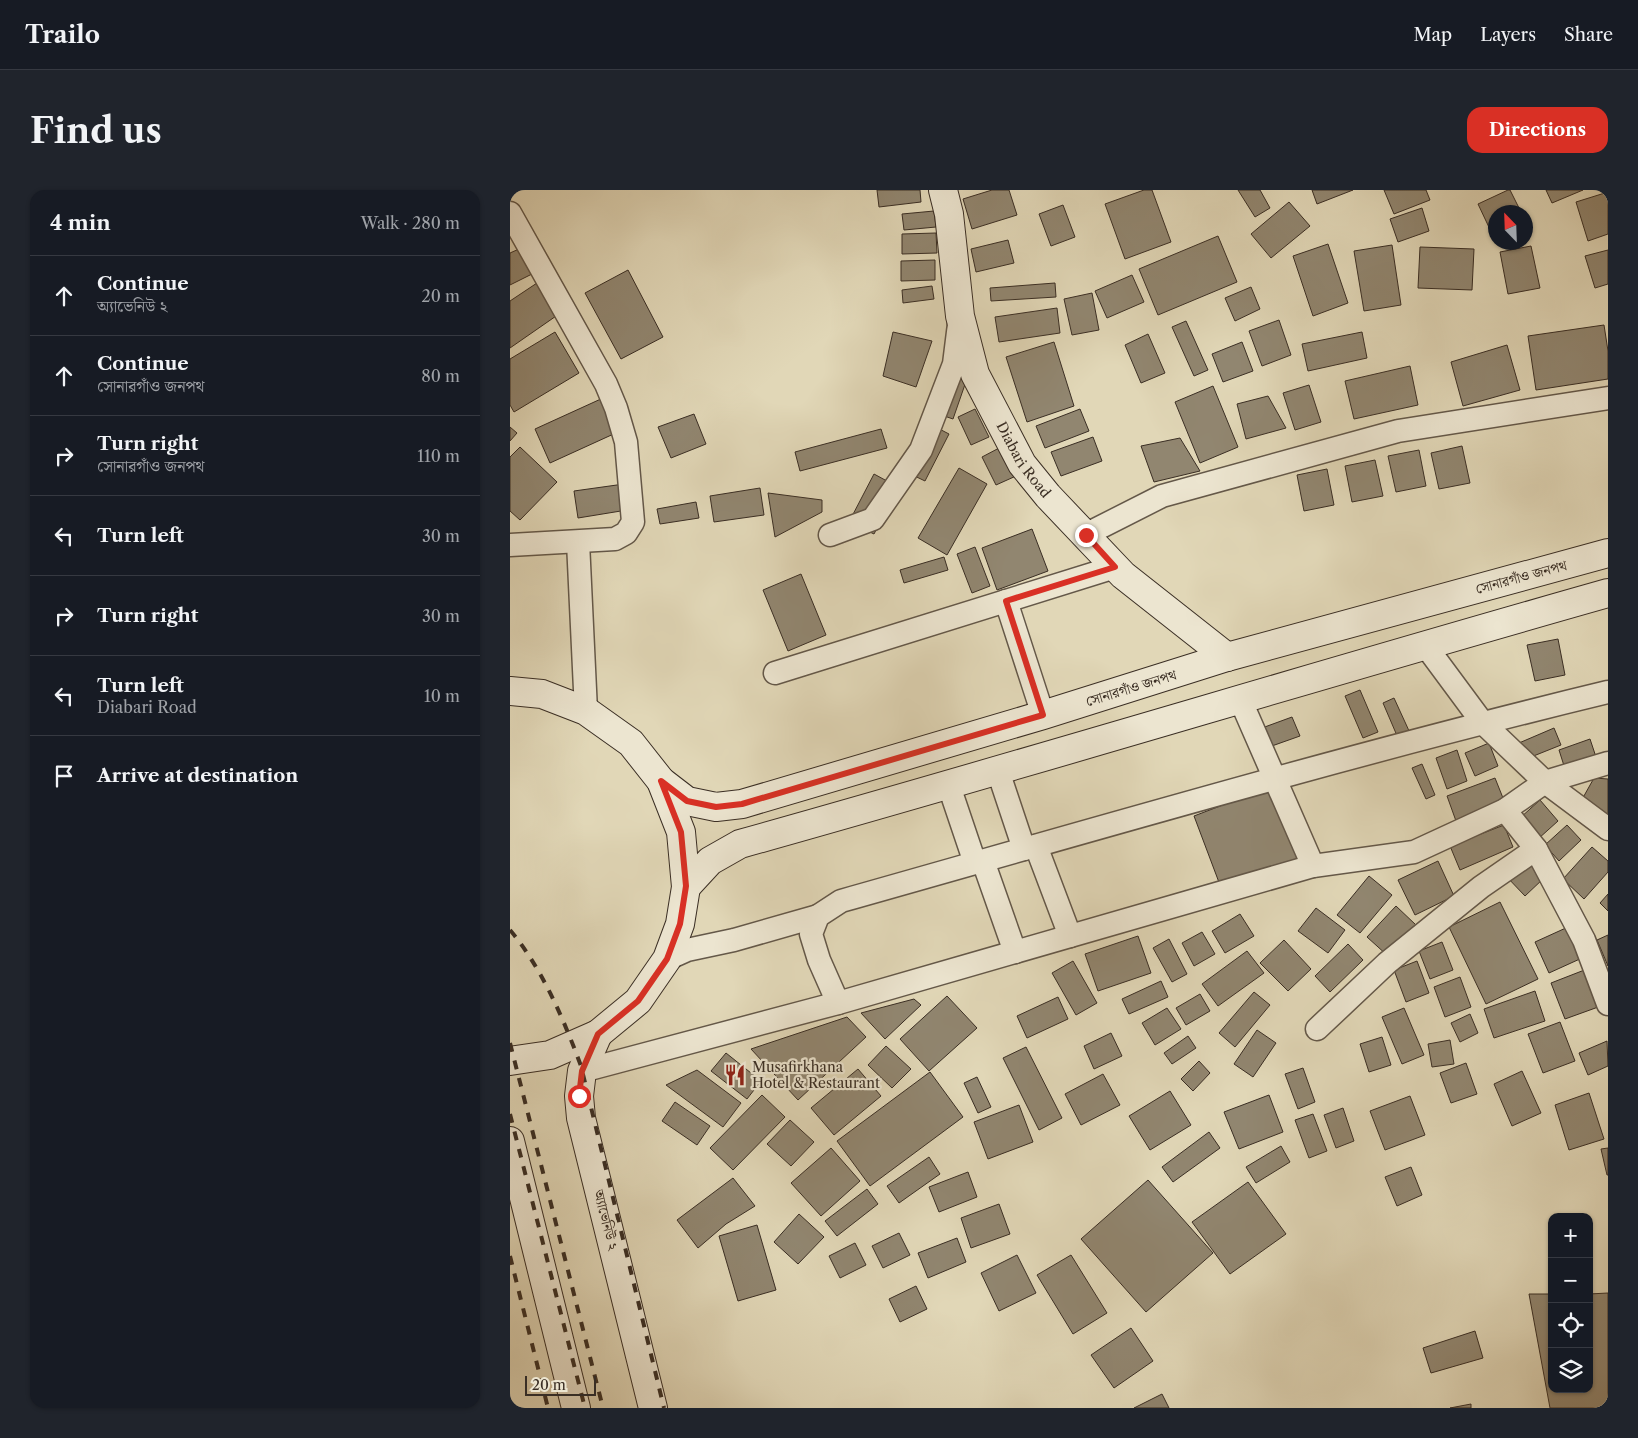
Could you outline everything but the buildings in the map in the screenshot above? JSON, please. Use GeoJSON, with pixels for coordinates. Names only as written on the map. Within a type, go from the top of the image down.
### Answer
{"type":"FeatureCollection","features":[{"type":"Feature","properties":{"kind":"main road","name":"Diabari Road"},"geometry":{"type":"LineString","coordinates":[[944,190],[950,214],[960,316],[976,374],[1022,464],[1048,496],[1123,575],[1227,657]]}},
{"type":"Feature","properties":{"kind":"main road","name":"সোনারগাঁও জনপথ"},"geometry":{"type":"LineString","coordinates":[[510,691],[542,694],[586,710],[631,743],[661,781],[687,801],[716,807],[742,804],[1043,715],[1227,657],[1608,553]]}},
{"type":"Feature","properties":{"kind":"main road"},"geometry":{"type":"LineString","coordinates":[[686,886],[710,861],[740,844],[949,786],[1240,698],[1608,593]]}},
{"type":"Feature","properties":{"kind":"main road"},"geometry":{"type":"LineString","coordinates":[[1412,608],[1425,645]]}},
{"type":"Feature","properties":{"kind":"main road","name":"সোনারগাঁও জনপথ"},"geometry":{"type":"LineString","coordinates":[[510,1061],[550,1055],[598,1034],[638,1001],[667,959],[680,924],[686,886],[681,832],[661,781]]}},
{"type":"Feature","properties":{"kind":"main road","name":"অ্যাভেনিউ ২"},"geometry":{"type":"LineString","coordinates":[[598,1034],[582,1071],[579,1096],[581,1118],[653,1408]]}},
{"type":"Feature","properties":{"kind":"main road"},"geometry":{"type":"LineString","coordinates":[[510,1141],[576,1408]]}},
{"type":"Feature","properties":{"kind":"street"},"geometry":{"type":"LineString","coordinates":[[510,213],[606,384],[616,408],[626,442],[633,522],[626,533],[615,539],[510,545]]}},
{"type":"Feature","properties":{"kind":"street"},"geometry":{"type":"LineString","coordinates":[[830,535],[873,518],[921,450],[954,364],[960,316]]}},
{"type":"Feature","properties":{"kind":"street"},"geometry":{"type":"LineString","coordinates":[[1086,535],[1162,496],[1398,431],[1608,398]]}},
{"type":"Feature","properties":{"kind":"street"},"geometry":{"type":"LineString","coordinates":[[578,542],[586,710]]}},
{"type":"Feature","properties":{"kind":"street"},"geometry":{"type":"LineString","coordinates":[[775,673],[1115,567]]}},
{"type":"Feature","properties":{"kind":"street"},"geometry":{"type":"LineString","coordinates":[[1006,601],[1043,715]]}},
{"type":"Feature","properties":{"kind":"street"},"geometry":{"type":"LineString","coordinates":[[1425,645],[1482,722],[1545,782],[1608,829]]}},
{"type":"Feature","properties":{"kind":"street"},"geometry":{"type":"LineString","coordinates":[[667,959],[687,950],[734,940],[818,916],[841,901],[1030,847],[1482,722],[1608,692]]}},
{"type":"Feature","properties":{"kind":"street"},"geometry":{"type":"LineString","coordinates":[[1240,698],[1313,866]]}},
{"type":"Feature","properties":{"kind":"street"},"geometry":{"type":"LineString","coordinates":[[582,1071],[838,1003],[1313,866],[1414,852],[1505,810],[1545,782],[1608,763]]}},
{"type":"Feature","properties":{"kind":"street"},"geometry":{"type":"LineString","coordinates":[[998,771],[1070,936]]}},
{"type":"Feature","properties":{"kind":"street"},"geometry":{"type":"LineString","coordinates":[[949,786],[1015,952]]}},
{"type":"Feature","properties":{"kind":"street"},"geometry":{"type":"LineString","coordinates":[[1505,810],[1536,849],[1584,940],[1608,1004]]}},
{"type":"Feature","properties":{"kind":"street"},"geometry":{"type":"LineString","coordinates":[[1316,1029],[1387,963],[1481,887],[1536,849]]}},
{"type":"Feature","properties":{"kind":"street"},"geometry":{"type":"LineString","coordinates":[[818,916],[812,934],[819,960],[838,1003]]}},
{"type":"Feature","properties":{"kind":"railway"},"geometry":{"type":"LineString","coordinates":[[510,930],[522,945],[551,995],[581,1066],[664,1408]]}},
{"type":"Feature","properties":{"kind":"railway"},"geometry":{"type":"LineString","coordinates":[[510,1043],[603,1408]]}},
{"type":"Feature","properties":{"kind":"railway"},"geometry":{"type":"LineString","coordinates":[[510,1114],[585,1408]]}},
{"type":"Feature","properties":{"kind":"railway"},"geometry":{"type":"LineString","coordinates":[[510,1256],[548,1408]]}},
{"type":"Feature","properties":{"kind":"place","name":"Musafirkhana Hotel & Restaurant"},"geometry":{"type":"Point","coordinates":[735,1075]}},
{"type":"Feature","properties":{"kind":"route"},"geometry":{"type":"LineString","coordinates":[[579,1096],[582,1071],[598,1034],[638,1001],[667,959],[680,924],[686,886],[681,832],[661,781],[687,801],[716,807],[742,804],[1043,715],[1006,601],[1115,567],[1086,535]]}}]}
